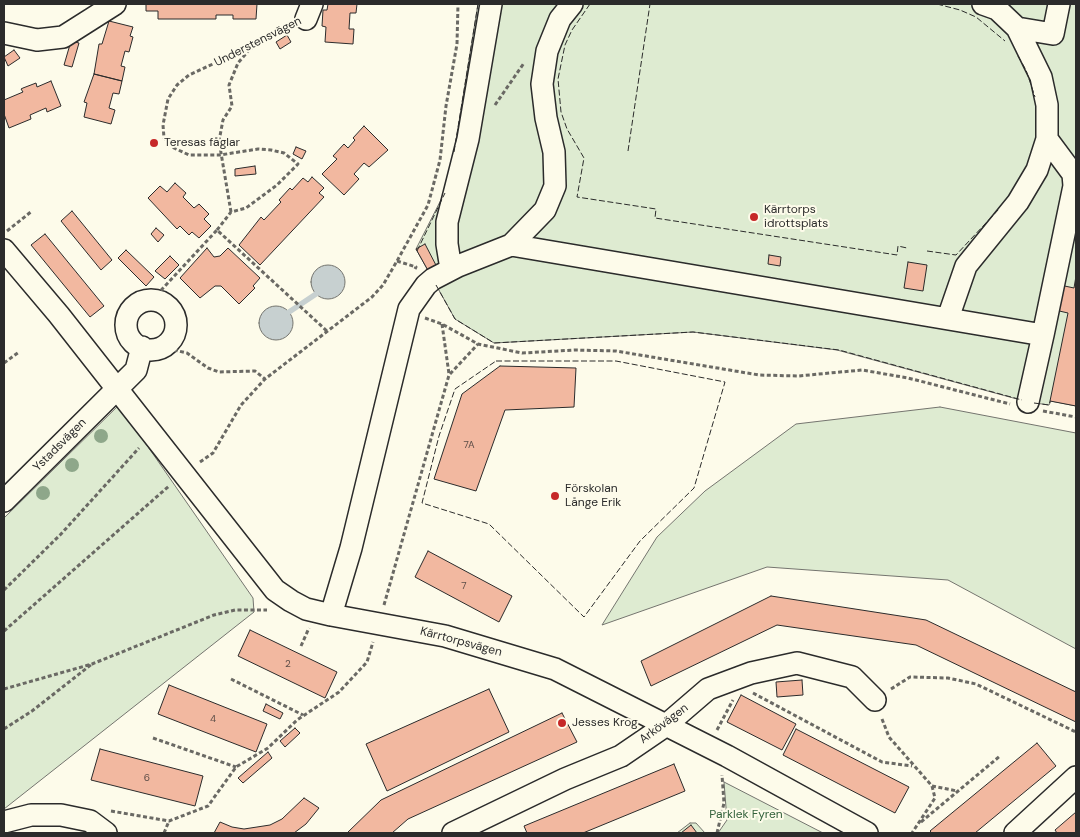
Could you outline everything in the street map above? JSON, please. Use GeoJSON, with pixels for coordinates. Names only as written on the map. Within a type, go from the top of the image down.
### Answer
{"type":"FeatureCollection","features":[{"type":"Feature","properties":{"kind":"street"},"geometry":{"type":"LineString","coordinates":[[4,33],[37,40],[63,37],[115,4]]}},
{"type":"Feature","properties":{"kind":"street"},"geometry":{"type":"LineString","coordinates":[[451,269],[447,222],[468,139],[491,4]]}},
{"type":"Feature","properties":{"kind":"street"},"geometry":{"type":"LineString","coordinates":[[331,615],[351,548],[409,309],[426,286],[451,269],[511,244],[545,210],[555,186],[554,152],[546,118],[542,84],[547,51],[560,19],[572,4]]}},
{"type":"Feature","properties":{"kind":"street"},"geometry":{"type":"LineString","coordinates":[[948,318],[966,266],[1018,202],[1037,170],[1047,139],[1047,105],[1042,77],[1017,28],[997,9],[983,4]]}},
{"type":"Feature","properties":{"kind":"street"},"geometry":{"type":"LineString","coordinates":[[1017,28],[1053,34],[1059,4]]}},
{"type":"Feature","properties":{"kind":"street"},"geometry":{"type":"LineString","coordinates":[[1027,406],[1074,186],[1073,174],[1047,139]]}},
{"type":"Feature","properties":{"kind":"street"},"geometry":{"type":"LineString","coordinates":[[511,244],[1043,335]]}},
{"type":"Feature","properties":{"kind":"street"},"geometry":{"type":"LineString","coordinates":[[4,250],[59,315],[116,389],[136,370],[152,347],[173,336],[176,320],[168,306],[152,300],[137,304],[128,317],[128,332],[131,339],[152,347]]}},
{"type":"Feature","properties":{"kind":"street","name":"Kärrtorpsvägen"},"geometry":{"type":"LineString","coordinates":[[116,389],[153,433],[275,590],[291,602],[306,609],[331,615],[446,636],[555,668],[718,752],[867,833]]}},
{"type":"Feature","properties":{"kind":"street","name":"Ystadsvägen"},"geometry":{"type":"LineString","coordinates":[[4,501],[116,389]]}},
{"type":"Feature","properties":{"kind":"street","name":"Arkövägen"},"geometry":{"type":"LineString","coordinates":[[453,833],[565,779],[621,756],[665,726],[708,689],[735,684],[751,673],[797,663],[852,677],[875,700]]}},
{"type":"Feature","properties":{"kind":"street"},"geometry":{"type":"LineString","coordinates":[[1015,833],[1076,777]]}},
{"type":"Feature","properties":{"kind":"street"},"geometry":{"type":"LineString","coordinates":[[4,822],[31,815],[61,816],[98,827]]}},
{"type":"Feature","properties":{"kind":"path"},"geometry":{"type":"LineString","coordinates":[[4,631],[184,473],[212,453],[241,405],[265,379],[295,354],[328,332],[383,285],[428,205],[440,160],[446,106],[457,44],[458,4]]}},
{"type":"Feature","properties":{"kind":"path","name":"Understensvägen"},"geometry":{"type":"LineString","coordinates":[[152,300],[232,212],[246,208],[277,185],[298,164],[284,153],[272,150],[258,149],[220,155],[189,155],[174,148],[164,138],[163,125],[168,99],[177,85],[190,75],[239,52],[250,50],[309,11]]}},
{"type":"Feature","properties":{"kind":"path"},"geometry":{"type":"LineString","coordinates":[[232,212],[218,141],[223,120],[232,106],[229,85],[238,63],[250,50]]}},
{"type":"Feature","properties":{"kind":"path"},"geometry":{"type":"LineString","coordinates":[[493,107],[530,55]]}},
{"type":"Feature","properties":{"kind":"path"},"geometry":{"type":"LineString","coordinates":[[4,234],[32,211]]}},
{"type":"Feature","properties":{"kind":"path"},"geometry":{"type":"LineString","coordinates":[[217,230],[328,332]]}},
{"type":"Feature","properties":{"kind":"path"},"geometry":{"type":"LineString","coordinates":[[98,827],[111,811],[169,821],[208,806],[236,767],[268,748],[304,715],[339,692],[367,662],[449,375],[442,324]]}},
{"type":"Feature","properties":{"kind":"path"},"geometry":{"type":"LineString","coordinates":[[449,375],[478,344],[522,353],[574,350],[616,351],[759,375],[798,376],[862,370],[908,378],[1076,417]]}},
{"type":"Feature","properties":{"kind":"path"},"geometry":{"type":"LineString","coordinates":[[152,347],[187,353],[208,368],[219,372],[255,371],[265,379]]}},
{"type":"Feature","properties":{"kind":"path"},"geometry":{"type":"LineString","coordinates":[[4,363],[19,352]]}},
{"type":"Feature","properties":{"kind":"path"},"geometry":{"type":"LineString","coordinates":[[4,590],[61,534],[153,433]]}},
{"type":"Feature","properties":{"kind":"path"},"geometry":{"type":"LineString","coordinates":[[4,690],[92,664],[214,615],[235,610],[272,609]]}},
{"type":"Feature","properties":{"kind":"path"},"geometry":{"type":"LineString","coordinates":[[301,646],[310,626]]}},
{"type":"Feature","properties":{"kind":"path"},"geometry":{"type":"LineString","coordinates":[[4,729],[32,711],[92,664]]}},
{"type":"Feature","properties":{"kind":"path"},"geometry":{"type":"LineString","coordinates":[[912,833],[935,798],[932,786],[912,766],[889,737],[875,700],[910,677],[948,678],[976,684],[1076,732]]}},
{"type":"Feature","properties":{"kind":"path"},"geometry":{"type":"LineString","coordinates":[[231,679],[304,715]]}},
{"type":"Feature","properties":{"kind":"path"},"geometry":{"type":"LineString","coordinates":[[718,833],[724,803],[718,752],[735,684],[882,762],[912,766]]}},
{"type":"Feature","properties":{"kind":"path"},"geometry":{"type":"LineString","coordinates":[[153,738],[236,767]]}},
{"type":"Feature","properties":{"kind":"path"},"geometry":{"type":"LineString","coordinates":[[918,825],[1000,756]]}},
{"type":"Feature","properties":{"kind":"path"},"geometry":{"type":"LineString","coordinates":[[932,786],[958,792]]}},
{"type":"Feature","properties":{"kind":"path"},"geometry":{"type":"LineString","coordinates":[[164,833],[169,821]]}},
{"type":"Feature","properties":{"kind":"path"},"geometry":{"type":"LineString","coordinates":[[918,825],[919,833]]}},
{"type":"Feature","properties":{"kind":"green space","name":"Kärrtorps idrottsplats"},"geometry":{"type":"Polygon","coordinates":[[[478,4],[1076,4],[1076,406],[1051,401],[1049,405],[1028,402],[837,350],[693,332],[494,343],[455,319],[416,249],[449,184],[478,4]]]}},
{"type":"Feature","properties":{"kind":"green space"},"geometry":{"type":"Polygon","coordinates":[[[119,405],[253,598],[254,612],[4,809],[4,518],[119,405]]]}},
{"type":"Feature","properties":{"kind":"green space"},"geometry":{"type":"Polygon","coordinates":[[[940,407],[1076,433],[1076,649],[948,580],[767,567],[602,625],[657,537],[705,491],[796,424],[940,407]]]}},
{"type":"Feature","properties":{"kind":"green space","name":"Parklek Fyren"},"geometry":{"type":"Polygon","coordinates":[[[724,782],[823,833],[718,833],[727,820],[724,782]]]}},
{"type":"Feature","properties":{"kind":"green space","name":"Parklek Fyren"},"geometry":{"type":"Polygon","coordinates":[[[690,823],[696,823],[705,833],[677,833],[690,823]]]}},
{"type":"Feature","properties":{"kind":"shaded area"},"geometry":{"type":"Polygon","coordinates":[[[328,265],[340,270],[345,282],[340,294],[328,299],[316,294],[311,282],[316,270],[328,265]]]}},
{"type":"Feature","properties":{"kind":"shaded area"},"geometry":{"type":"Polygon","coordinates":[[[276,306],[288,311],[293,323],[288,335],[276,340],[264,335],[259,323],[264,311],[276,306]]]}},
{"type":"Feature","properties":{"kind":"building"},"geometry":{"type":"Polygon","coordinates":[[[146,4],[257,4],[256,19],[233,19],[233,15],[216,15],[216,19],[158,19],[158,11],[146,11],[146,4]]]}},
{"type":"Feature","properties":{"kind":"building"},"geometry":{"type":"Polygon","coordinates":[[[328,4],[357,4],[356,13],[350,13],[349,29],[354,29],[353,44],[325,42],[326,27],[322,26],[323,10],[327,10],[328,4]]]}},
{"type":"Feature","properties":{"kind":"building"},"geometry":{"type":"Polygon","coordinates":[[[109,21],[133,27],[130,36],[133,37],[129,52],[125,51],[121,66],[125,67],[122,81],[94,74],[99,44],[102,44],[109,21]]]}},
{"type":"Feature","properties":{"kind":"building"},"geometry":{"type":"Polygon","coordinates":[[[287,35],[291,42],[280,49],[276,42],[287,35]]]}},
{"type":"Feature","properties":{"kind":"building"},"geometry":{"type":"Polygon","coordinates":[[[71,41],[79,43],[72,67],[64,65],[71,41]]]}},
{"type":"Feature","properties":{"kind":"building"},"geometry":{"type":"Polygon","coordinates":[[[14,50],[20,58],[8,66],[4,57],[14,50]]]}},
{"type":"Feature","properties":{"kind":"building"},"geometry":{"type":"Polygon","coordinates":[[[94,74],[122,81],[119,94],[113,93],[109,108],[115,110],[111,124],[84,117],[87,103],[84,102],[94,74]]]}},
{"type":"Feature","properties":{"kind":"building"},"geometry":{"type":"Polygon","coordinates":[[[51,81],[61,106],[47,112],[46,108],[30,115],[31,119],[9,128],[4,114],[4,100],[23,92],[21,89],[23,88],[36,83],[37,87],[51,81]]]}},
{"type":"Feature","properties":{"kind":"building"},"geometry":{"type":"Polygon","coordinates":[[[364,126],[388,150],[369,167],[364,163],[354,174],[359,179],[344,195],[322,174],[337,159],[333,156],[344,144],[348,148],[355,140],[353,138],[364,126]]]}},
{"type":"Feature","properties":{"kind":"building"},"geometry":{"type":"Polygon","coordinates":[[[296,147],[306,151],[302,159],[293,154],[296,147]]]}},
{"type":"Feature","properties":{"kind":"building"},"geometry":{"type":"Polygon","coordinates":[[[255,166],[256,174],[235,176],[235,169],[255,166]]]}},
{"type":"Feature","properties":{"kind":"building"},"geometry":{"type":"Polygon","coordinates":[[[312,177],[324,188],[319,193],[324,197],[260,265],[239,245],[261,217],[264,220],[281,202],[279,200],[290,188],[292,190],[303,178],[308,182],[312,177]]]}},
{"type":"Feature","properties":{"kind":"building"},"geometry":{"type":"Polygon","coordinates":[[[175,183],[186,193],[183,197],[194,208],[199,204],[209,214],[204,219],[211,226],[199,238],[192,232],[189,235],[180,226],[177,229],[148,198],[160,186],[167,192],[175,183]]]}},
{"type":"Feature","properties":{"kind":"building"},"geometry":{"type":"Polygon","coordinates":[[[72,211],[112,260],[101,270],[61,221],[72,211]]]}},
{"type":"Feature","properties":{"kind":"building"},"geometry":{"type":"Polygon","coordinates":[[[156,228],[164,235],[158,242],[151,234],[156,228]]]}},
{"type":"Feature","properties":{"kind":"building"},"geometry":{"type":"Polygon","coordinates":[[[45,234],[104,306],[90,317],[31,245],[45,234]]]}},
{"type":"Feature","properties":{"kind":"building"},"geometry":{"type":"Polygon","coordinates":[[[425,244],[438,269],[430,274],[416,249],[425,244]]]}},
{"type":"Feature","properties":{"kind":"building"},"geometry":{"type":"Polygon","coordinates":[[[207,248],[214,257],[220,256],[228,248],[260,278],[253,286],[255,288],[239,304],[221,286],[215,286],[200,298],[180,278],[207,248]]]}},
{"type":"Feature","properties":{"kind":"building"},"geometry":{"type":"Polygon","coordinates":[[[126,250],[154,277],[146,286],[118,258],[126,250]]]}},
{"type":"Feature","properties":{"kind":"building"},"geometry":{"type":"Polygon","coordinates":[[[769,255],[781,257],[780,266],[768,264],[769,255]]]}},
{"type":"Feature","properties":{"kind":"building"},"geometry":{"type":"Polygon","coordinates":[[[170,256],[179,265],[165,279],[155,271],[170,256]]]}},
{"type":"Feature","properties":{"kind":"building"},"geometry":{"type":"Polygon","coordinates":[[[908,262],[927,265],[923,291],[904,288],[908,262]]]}},
{"type":"Feature","properties":{"kind":"building"},"geometry":{"type":"Polygon","coordinates":[[[1076,276],[1076,406],[1050,401],[1068,313],[1055,310],[1060,285],[1074,288],[1076,276]]]}},
{"type":"Feature","properties":{"kind":"building"},"geometry":{"type":"Polygon","coordinates":[[[500,366],[576,368],[574,407],[505,410],[476,491],[434,479],[462,394],[500,366]]]}},
{"type":"Feature","properties":{"kind":"building"},"geometry":{"type":"Polygon","coordinates":[[[428,551],[512,596],[499,622],[415,577],[428,551]]]}},
{"type":"Feature","properties":{"kind":"building"},"geometry":{"type":"Polygon","coordinates":[[[771,596],[926,620],[1076,692],[1076,722],[916,645],[777,625],[651,686],[641,661],[771,596]]]}},
{"type":"Feature","properties":{"kind":"building"},"geometry":{"type":"Polygon","coordinates":[[[250,630],[337,672],[325,698],[238,656],[250,630]]]}},
{"type":"Feature","properties":{"kind":"building"},"geometry":{"type":"Polygon","coordinates":[[[802,680],[803,695],[777,697],[776,682],[802,680]]]}},
{"type":"Feature","properties":{"kind":"building"},"geometry":{"type":"Polygon","coordinates":[[[169,685],[267,724],[256,752],[158,714],[169,685]]]}},
{"type":"Feature","properties":{"kind":"building"},"geometry":{"type":"Polygon","coordinates":[[[489,689],[509,732],[387,791],[366,744],[489,689]]]}},
{"type":"Feature","properties":{"kind":"building"},"geometry":{"type":"Polygon","coordinates":[[[741,695],[796,724],[782,750],[727,722],[741,695]]]}},
{"type":"Feature","properties":{"kind":"building"},"geometry":{"type":"Polygon","coordinates":[[[266,704],[283,713],[280,719],[263,711],[266,704]]]}},
{"type":"Feature","properties":{"kind":"building"},"geometry":{"type":"Polygon","coordinates":[[[562,713],[577,742],[408,819],[392,833],[347,833],[381,800],[562,713]]]}},
{"type":"Feature","properties":{"kind":"building"},"geometry":{"type":"Polygon","coordinates":[[[295,728],[300,733],[285,747],[280,741],[295,728]]]}},
{"type":"Feature","properties":{"kind":"building"},"geometry":{"type":"Polygon","coordinates":[[[796,729],[909,787],[895,813],[783,755],[796,729]]]}},
{"type":"Feature","properties":{"kind":"building"},"geometry":{"type":"Polygon","coordinates":[[[1037,743],[1056,766],[975,833],[932,833],[930,831],[1037,743]]]}},
{"type":"Feature","properties":{"kind":"building"},"geometry":{"type":"Polygon","coordinates":[[[100,749],[203,776],[195,806],[91,780],[100,749]]]}},
{"type":"Feature","properties":{"kind":"building"},"geometry":{"type":"Polygon","coordinates":[[[268,752],[272,758],[243,783],[238,778],[268,752]]]}},
{"type":"Feature","properties":{"kind":"building"},"geometry":{"type":"Polygon","coordinates":[[[674,764],[685,791],[583,833],[527,833],[524,826],[674,764]]]}},
{"type":"Feature","properties":{"kind":"building"},"geometry":{"type":"Polygon","coordinates":[[[304,798],[319,808],[306,824],[294,833],[214,833],[220,822],[244,829],[270,825],[282,819],[304,798]]]}},
{"type":"Feature","properties":{"kind":"building"},"geometry":{"type":"Polygon","coordinates":[[[1076,812],[1076,833],[1057,833],[1055,830],[1076,812]]]}},
{"type":"Feature","properties":{"kind":"building"},"geometry":{"type":"Polygon","coordinates":[[[691,825],[697,833],[681,833],[691,825]]]}},
{"type":"Feature","properties":{"kind":"waterway"},"geometry":{"type":"LineString","coordinates":[[289,312],[316,294]]}},
{"type":"Feature","properties":{"kind":"fence"},"geometry":{"type":"LineString","coordinates":[[454,152],[478,4]]}},
{"type":"Feature","properties":{"kind":"fence"},"geometry":{"type":"LineString","coordinates":[[590,4],[572,30],[565,45],[558,79],[561,112],[567,129],[584,158],[577,197],[656,209],[655,218],[897,255],[898,246],[907,248]]}},
{"type":"Feature","properties":{"kind":"fence"},"geometry":{"type":"LineString","coordinates":[[628,151],[650,4]]}},
{"type":"Feature","properties":{"kind":"fence"},"geometry":{"type":"LineString","coordinates":[[937,4],[960,10],[976,17],[1005,41]]}},
{"type":"Feature","properties":{"kind":"fence"},"geometry":{"type":"LineString","coordinates":[[1018,56],[1026,70],[1035,97]]}},
{"type":"Feature","properties":{"kind":"fence"},"geometry":{"type":"LineString","coordinates":[[417,251],[445,193]]}},
{"type":"Feature","properties":{"kind":"fence"},"geometry":{"type":"LineString","coordinates":[[927,251],[956,255],[999,209]]}},
{"type":"Feature","properties":{"kind":"fence"},"geometry":{"type":"LineString","coordinates":[[436,285],[455,319],[494,343],[693,332],[839,350],[1022,400]]}},
{"type":"Feature","properties":{"kind":"fence"},"geometry":{"type":"LineString","coordinates":[[496,361],[616,361],[725,382],[694,488],[640,541],[584,617],[489,524],[422,503],[439,436],[455,389],[496,361]]}},
{"type":"Feature","properties":{"kind":"fence"},"geometry":{"type":"LineString","coordinates":[[1034,403],[1049,405],[1050,401]]}},
{"type":"Feature","properties":{"kind":"place","name":"Teresas fåglar"},"geometry":{"type":"Point","coordinates":[154,143]}},
{"type":"Feature","properties":{"kind":"place","name":"Kärrtorps idrottsplats"},"geometry":{"type":"Point","coordinates":[754,217]}},
{"type":"Feature","properties":{"kind":"place","name":"Förskolan Långe Erik"},"geometry":{"type":"Point","coordinates":[555,496]}},
{"type":"Feature","properties":{"kind":"place","name":"Jesses Krog"},"geometry":{"type":"Point","coordinates":[562,723]}}]}
